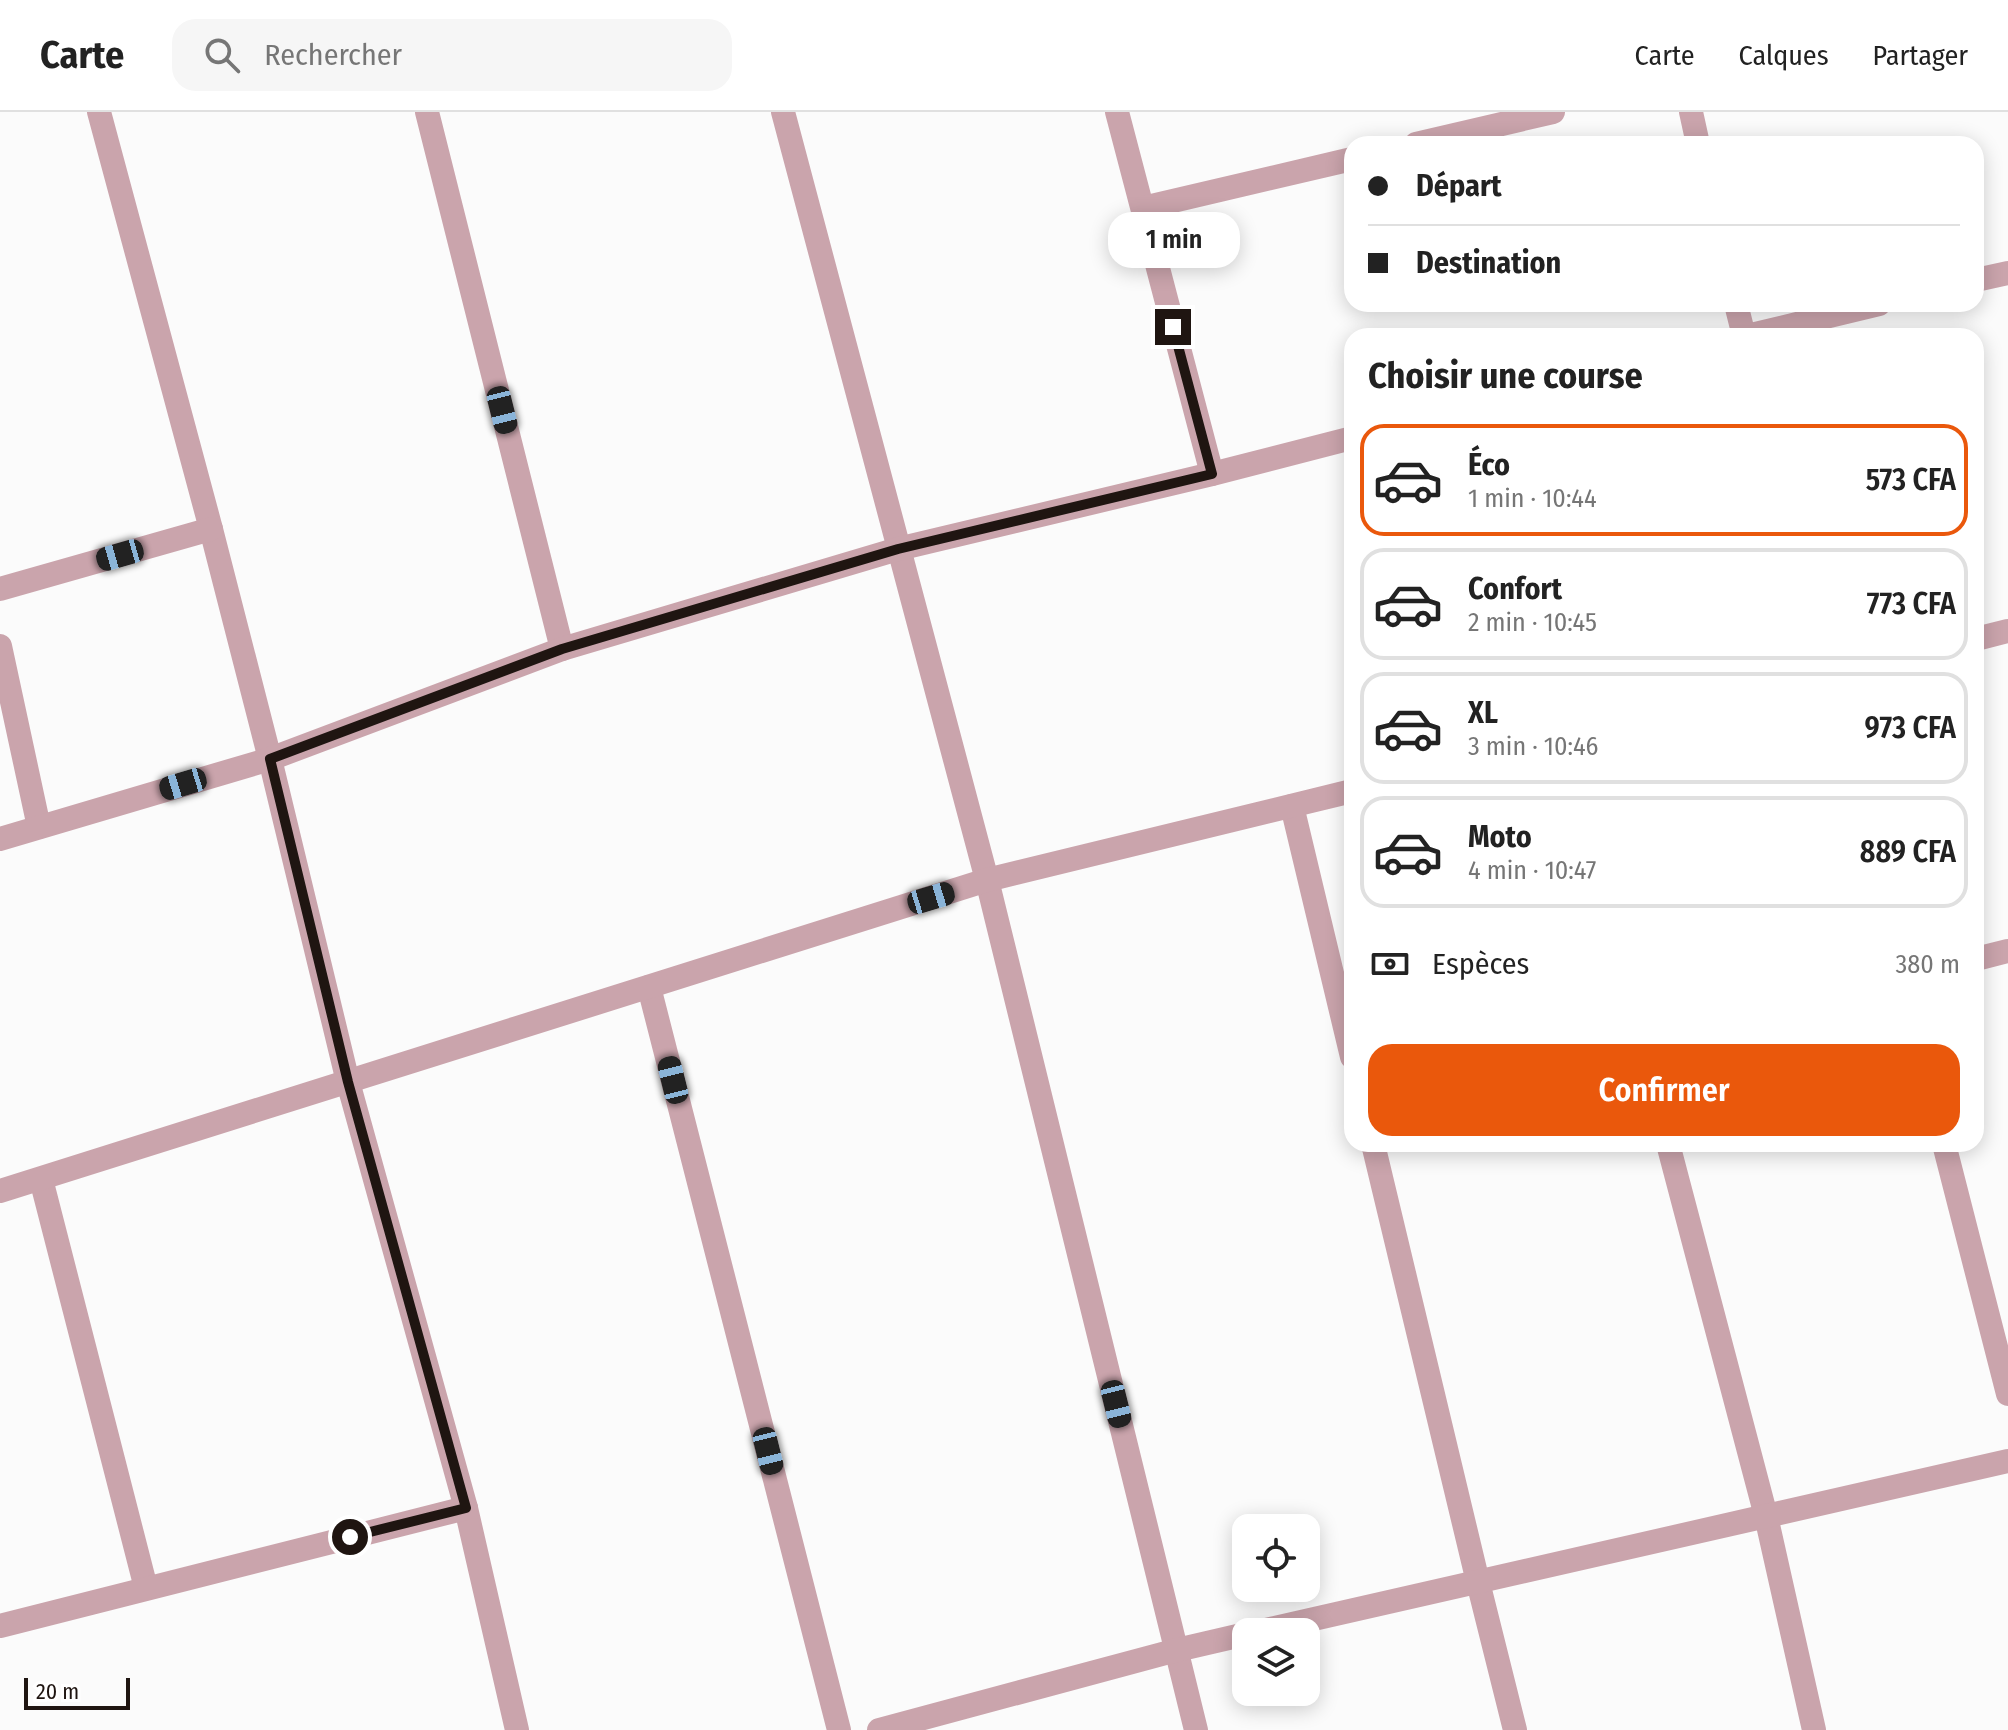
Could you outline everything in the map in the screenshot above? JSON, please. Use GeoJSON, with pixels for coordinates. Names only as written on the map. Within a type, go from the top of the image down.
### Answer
{"type":"FeatureCollection","features":[{"type":"Feature","properties":{"kind":"street"},"geometry":{"type":"LineString","coordinates":[[99,112],[211,529],[348,1082],[466,1508],[517,1730]]}},
{"type":"Feature","properties":{"kind":"street"},"geometry":{"type":"LineString","coordinates":[[427,112],[562,649]]}},
{"type":"Feature","properties":{"kind":"street"},"geometry":{"type":"LineString","coordinates":[[783,112],[987,880],[1196,1730]]}},
{"type":"Feature","properties":{"kind":"street"},"geometry":{"type":"LineString","coordinates":[[1117,112],[1212,474]]}},
{"type":"Feature","properties":{"kind":"street"},"geometry":{"type":"LineString","coordinates":[[1450,136],[1553,112]]}},
{"type":"Feature","properties":{"kind":"street"},"geometry":{"type":"LineString","coordinates":[[1691,112],[1696,136]]}},
{"type":"Feature","properties":{"kind":"street"},"geometry":{"type":"LineString","coordinates":[[1143,208],[1344,161]]}},
{"type":"Feature","properties":{"kind":"street"},"geometry":{"type":"LineString","coordinates":[[1984,278],[2008,273]]}},
{"type":"Feature","properties":{"kind":"street"},"geometry":{"type":"LineString","coordinates":[[1779,328],[1846,312]]}},
{"type":"Feature","properties":{"kind":"street"},"geometry":{"type":"LineString","coordinates":[[0,839],[270,759],[562,649],[898,549],[1344,440]]}},
{"type":"Feature","properties":{"kind":"street"},"geometry":{"type":"LineString","coordinates":[[0,589],[211,529]]}},
{"type":"Feature","properties":{"kind":"street"},"geometry":{"type":"LineString","coordinates":[[1984,637],[2008,631]]}},
{"type":"Feature","properties":{"kind":"street"},"geometry":{"type":"LineString","coordinates":[[0,646],[39,827]]}},
{"type":"Feature","properties":{"kind":"street"},"geometry":{"type":"LineString","coordinates":[[0,1191],[987,880],[1344,793]]}},
{"type":"Feature","properties":{"kind":"street"},"geometry":{"type":"LineString","coordinates":[[1292,806],[1344,1024]]}},
{"type":"Feature","properties":{"kind":"street"},"geometry":{"type":"LineString","coordinates":[[1984,957],[2008,951]]}},
{"type":"Feature","properties":{"kind":"street"},"geometry":{"type":"LineString","coordinates":[[649,987],[839,1730]]}},
{"type":"Feature","properties":{"kind":"street"},"geometry":{"type":"LineString","coordinates":[[1375,1152],[1515,1730]]}},
{"type":"Feature","properties":{"kind":"street"},"geometry":{"type":"LineString","coordinates":[[1670,1152],[1766,1516],[1814,1730]]}},
{"type":"Feature","properties":{"kind":"street"},"geometry":{"type":"LineString","coordinates":[[1946,1152],[2008,1394]]}},
{"type":"Feature","properties":{"kind":"street"},"geometry":{"type":"LineString","coordinates":[[41,1179],[146,1588]]}},
{"type":"Feature","properties":{"kind":"street"},"geometry":{"type":"LineString","coordinates":[[1319,1618],[2008,1461]]}},
{"type":"Feature","properties":{"kind":"street"},"geometry":{"type":"LineString","coordinates":[[0,1626],[466,1508]]}},
{"type":"Feature","properties":{"kind":"street"},"geometry":{"type":"LineString","coordinates":[[879,1730],[1232,1637]]}},
{"type":"Feature","properties":{"kind":"route"},"geometry":{"type":"LineString","coordinates":[[350,1537],[466,1508],[348,1082],[270,759],[562,649],[898,549],[1212,474],[1173,327]]}}]}
